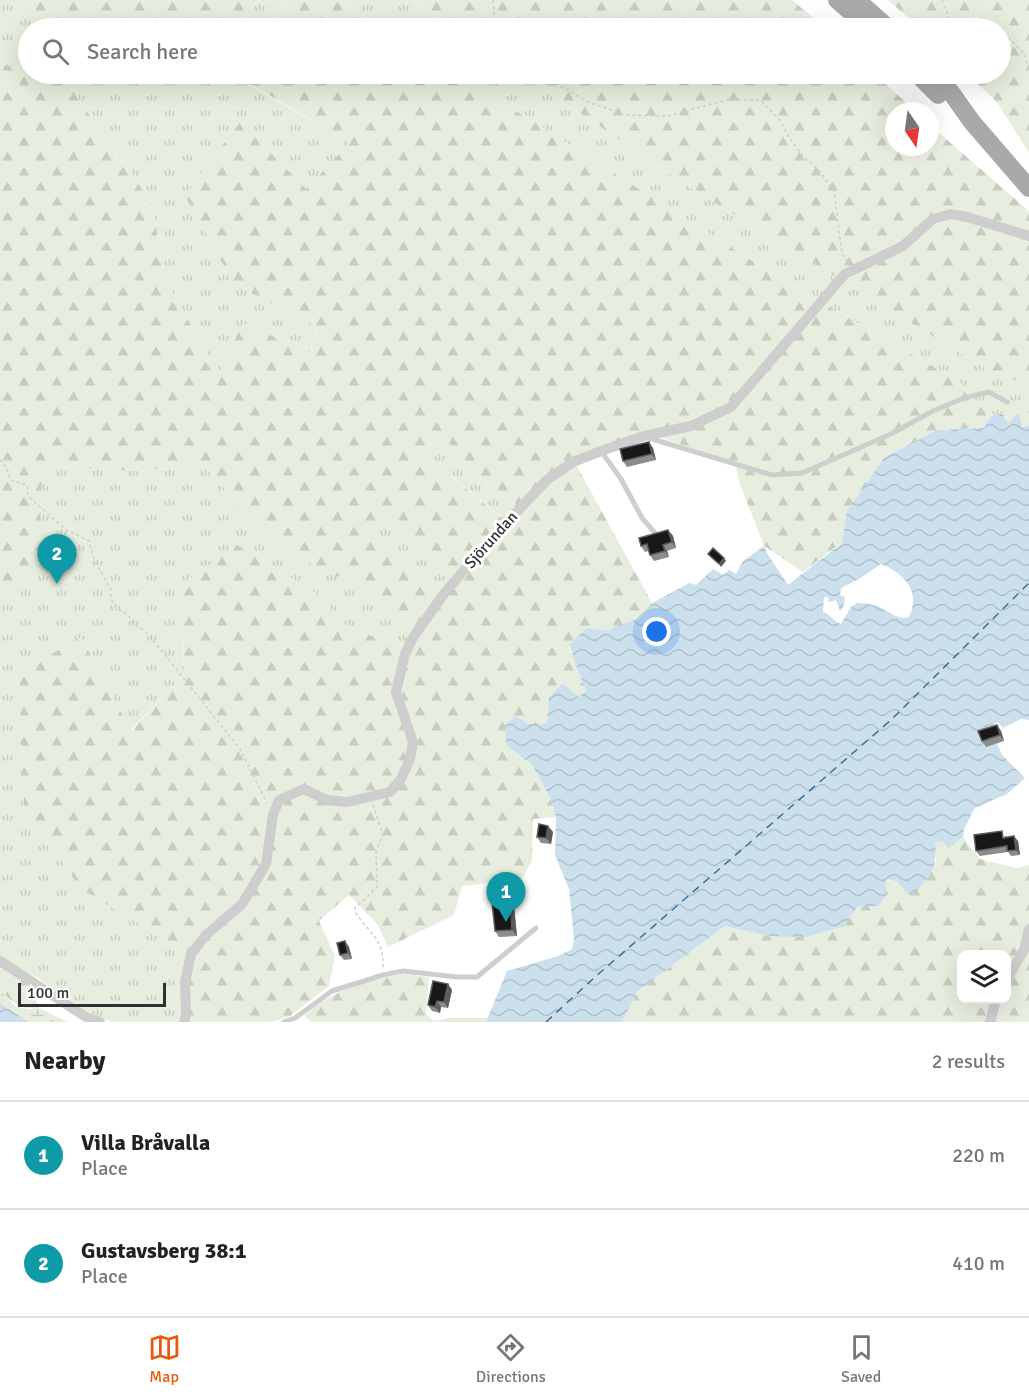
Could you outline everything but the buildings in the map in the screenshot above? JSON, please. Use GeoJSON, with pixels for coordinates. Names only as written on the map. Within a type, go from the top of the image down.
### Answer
{"type":"FeatureCollection","features":[{"type":"Feature","properties":{"kind":"main road"},"geometry":{"type":"LineString","coordinates":[[837,0],[858,18]]}},
{"type":"Feature","properties":{"kind":"main road"},"geometry":{"type":"LineString","coordinates":[[857,0],[877,18]]}},
{"type":"Feature","properties":{"kind":"main road"},"geometry":{"type":"LineString","coordinates":[[927,84],[972,122]]}},
{"type":"Feature","properties":{"kind":"main road"},"geometry":{"type":"LineString","coordinates":[[943,84],[972,122],[1029,188]]}},
{"type":"Feature","properties":{"kind":"street","name":"Sjörundan"},"geometry":{"type":"LineString","coordinates":[[273,815],[279,800],[304,789],[327,800],[347,802],[390,792],[401,779],[410,759],[413,742],[396,692],[405,654],[414,636],[446,591],[548,479],[573,462],[644,436],[691,426],[731,407],[845,274],[903,246],[933,219],[951,214],[983,221],[1029,236]]}},
{"type":"Feature","properties":{"kind":"street"},"geometry":{"type":"LineString","coordinates":[[184,1022],[186,1016],[185,982],[191,954],[206,935],[242,904],[266,864],[273,815]]}},
{"type":"Feature","properties":{"kind":"street"},"geometry":{"type":"LineString","coordinates":[[1011,972],[1024,950],[1029,929]]}},
{"type":"Feature","properties":{"kind":"street"},"geometry":{"type":"LineString","coordinates":[[0,961],[86,1017],[100,1022]]}},
{"type":"Feature","properties":{"kind":"street"},"geometry":{"type":"LineString","coordinates":[[990,1022],[995,1004]]}},
{"type":"Feature","properties":{"kind":"lane"},"geometry":{"type":"LineString","coordinates":[[644,436],[772,475],[802,472],[891,434],[933,411],[964,398],[989,392],[1007,402]]}},
{"type":"Feature","properties":{"kind":"lane"},"geometry":{"type":"LineString","coordinates":[[601,451],[621,479],[642,518],[655,533]]}},
{"type":"Feature","properties":{"kind":"lane"},"geometry":{"type":"LineString","coordinates":[[284,1022],[295,1018],[332,991],[382,975],[403,971],[477,977],[536,928]]}},
{"type":"Feature","properties":{"kind":"path"},"geometry":{"type":"LineString","coordinates":[[493,0],[495,18]]}},
{"type":"Feature","properties":{"kind":"path"},"geometry":{"type":"LineString","coordinates":[[942,0],[949,18]]}},
{"type":"Feature","properties":{"kind":"path"},"geometry":{"type":"LineString","coordinates":[[1011,41],[1024,55],[1029,72]]}},
{"type":"Feature","properties":{"kind":"path"},"geometry":{"type":"LineString","coordinates":[[557,84],[588,102],[626,115],[668,116],[726,100],[760,100],[779,119],[792,142],[818,169],[834,191],[842,253],[852,271]]}},
{"type":"Feature","properties":{"kind":"path"},"geometry":{"type":"LineString","coordinates":[[0,460],[7,468],[10,480],[27,485],[28,496],[36,505],[65,529],[89,541],[94,559],[111,590],[111,599],[116,607],[128,615],[134,625],[144,630],[240,749],[273,815]]}},
{"type":"Feature","properties":{"kind":"path"},"geometry":{"type":"LineString","coordinates":[[370,796],[383,834],[376,852],[378,887],[355,908],[356,913],[378,940],[382,951],[382,975]]}},
{"type":"Feature","properties":{"kind":"green space"},"geometry":{"type":"Polygon","coordinates":[[[0,0],[29,0],[41,18],[18,18],[18,69],[0,63],[0,0]]]}},
{"type":"Feature","properties":{"kind":"green space"},"geometry":{"type":"Polygon","coordinates":[[[29,0],[260,0],[239,18],[41,18],[29,0]]]}},
{"type":"Feature","properties":{"kind":"green space"},"geometry":{"type":"Polygon","coordinates":[[[260,0],[280,0],[284,4],[278,18],[239,18],[260,0]]]}},
{"type":"Feature","properties":{"kind":"green space"},"geometry":{"type":"Polygon","coordinates":[[[280,0],[338,0],[370,18],[278,18],[284,4],[280,0]]]}},
{"type":"Feature","properties":{"kind":"green space"},"geometry":{"type":"Polygon","coordinates":[[[338,0],[413,0],[440,18],[370,18],[338,0]]]}},
{"type":"Feature","properties":{"kind":"green space"},"geometry":{"type":"Polygon","coordinates":[[[413,0],[792,0],[813,18],[440,18],[413,0]]]}},
{"type":"Feature","properties":{"kind":"green space"},"geometry":{"type":"Polygon","coordinates":[[[888,0],[1029,0],[1029,153],[996,101],[978,84],[1011,84],[1011,18],[909,18],[888,0]]]}},
{"type":"Feature","properties":{"kind":"green space"},"geometry":{"type":"Polygon","coordinates":[[[0,63],[18,69],[18,84],[68,84],[153,205],[163,277],[219,373],[243,323],[310,353],[317,327],[234,284],[185,196],[240,122],[306,189],[350,143],[252,84],[474,84],[787,283],[959,381],[990,417],[984,428],[937,430],[842,542],[803,572],[764,546],[740,484],[735,463],[647,433],[573,459],[652,603],[640,618],[614,627],[609,632],[587,628],[576,666],[586,689],[579,697],[561,683],[549,697],[547,724],[528,724],[506,745],[532,765],[551,799],[556,817],[533,819],[532,861],[522,879],[462,886],[454,915],[388,947],[378,925],[349,895],[319,921],[335,956],[329,986],[290,1016],[272,1022],[178,1022],[181,1012],[180,979],[187,952],[81,889],[24,807],[19,673],[81,637],[131,731],[184,674],[182,584],[237,545],[316,593],[343,623],[399,649],[410,631],[367,598],[352,572],[335,577],[271,542],[205,466],[130,471],[42,466],[39,567],[0,600],[0,63]],[[448,442],[429,444],[428,458],[502,518],[516,505],[483,480],[448,442]],[[394,516],[371,533],[440,590],[450,577],[394,516]]]}},
{"type":"Feature","properties":{"kind":"green space"},"geometry":{"type":"Polygon","coordinates":[[[68,84],[253,84],[252,86],[350,143],[306,189],[234,284],[317,326],[310,353],[219,374],[163,277],[153,205],[68,84]]]}},
{"type":"Feature","properties":{"kind":"green space"},"geometry":{"type":"Polygon","coordinates":[[[474,84],[537,84],[697,192],[978,364],[1029,386],[1029,425],[1015,425],[995,414],[990,417],[959,381],[787,283],[474,84]]]}},
{"type":"Feature","properties":{"kind":"green space"},"geometry":{"type":"Polygon","coordinates":[[[537,84],[886,84],[905,102],[885,102],[885,156],[939,156],[939,133],[1029,211],[1029,386],[978,364],[697,192],[537,84]]]}},
{"type":"Feature","properties":{"kind":"green space"},"geometry":{"type":"Polygon","coordinates":[[[448,442],[483,480],[516,505],[503,518],[428,458],[429,444],[448,442]]]}},
{"type":"Feature","properties":{"kind":"green space"},"geometry":{"type":"Polygon","coordinates":[[[41,466],[130,471],[205,466],[271,542],[293,553],[352,572],[367,598],[411,632],[399,650],[343,623],[316,593],[182,584],[184,674],[130,731],[81,637],[81,889],[187,952],[180,979],[181,1012],[178,1022],[112,1022],[86,1011],[36,977],[0,957],[0,600],[39,567],[41,466]]]}},
{"type":"Feature","properties":{"kind":"green space"},"geometry":{"type":"Polygon","coordinates":[[[394,515],[451,577],[440,590],[370,532],[394,515]]]}},
{"type":"Feature","properties":{"kind":"green space"},"geometry":{"type":"Polygon","coordinates":[[[963,837],[980,859],[1017,868],[1029,865],[1029,1022],[622,1022],[638,991],[725,926],[768,936],[857,907],[864,907],[885,885],[886,879],[898,882],[903,889],[936,862],[934,843],[942,841],[949,847],[963,837]]]}},
{"type":"Feature","properties":{"kind":"green space"},"geometry":{"type":"Polygon","coordinates":[[[0,967],[30,986],[39,1008],[17,1005],[0,990],[0,967]]]}},
{"type":"Feature","properties":{"kind":"green space"},"geometry":{"type":"Polygon","coordinates":[[[404,974],[429,977],[426,1014],[434,1021],[449,1018],[487,1018],[486,1022],[312,1022],[304,1016],[338,993],[377,979],[404,974]]]}},
{"type":"Feature","properties":{"kind":"green space"},"geometry":{"type":"Polygon","coordinates":[[[0,990],[16,1007],[39,1008],[68,1022],[29,1022],[0,1003],[0,990]]]}},
{"type":"Feature","properties":{"kind":"water"},"geometry":{"type":"Polygon","coordinates":[[[995,414],[1004,415],[1004,419],[1010,423],[1014,416],[1019,414],[1022,427],[1029,425],[1029,720],[1021,719],[1003,728],[998,722],[990,727],[1002,755],[1025,778],[1007,794],[975,808],[964,829],[963,837],[949,848],[942,841],[935,843],[935,861],[931,873],[911,896],[898,882],[887,879],[885,885],[888,893],[878,906],[857,907],[845,926],[805,937],[768,936],[725,926],[638,991],[622,1022],[486,1022],[507,971],[558,956],[572,949],[574,940],[569,889],[555,855],[556,817],[551,799],[532,765],[506,745],[505,725],[515,716],[528,724],[547,724],[549,697],[562,683],[579,697],[586,690],[570,644],[587,628],[609,631],[640,618],[652,603],[690,583],[696,585],[713,569],[723,575],[729,570],[736,574],[743,561],[764,546],[788,585],[842,543],[847,511],[884,458],[937,430],[984,428],[990,417],[995,414]],[[881,564],[841,588],[840,595],[845,597],[843,608],[840,611],[836,600],[830,602],[826,596],[823,612],[841,624],[851,607],[862,603],[881,607],[900,617],[909,617],[913,600],[912,592],[904,579],[881,564]]]}},
{"type":"Feature","properties":{"kind":"water"},"geometry":{"type":"Polygon","coordinates":[[[0,1003],[29,1022],[0,1022],[0,1003]]]}},
{"type":"Feature","properties":{"kind":"ferry route"},"geometry":{"type":"LineString","coordinates":[[546,1022],[891,720],[1029,583]]}},
{"type":"Feature","properties":{"kind":"place","name":"Gustavsberg 38:1"},"geometry":{"type":"Point","coordinates":[57,584]}},
{"type":"Feature","properties":{"kind":"place","name":"Villa Bråvalla"},"geometry":{"type":"Point","coordinates":[506,922]}}]}
